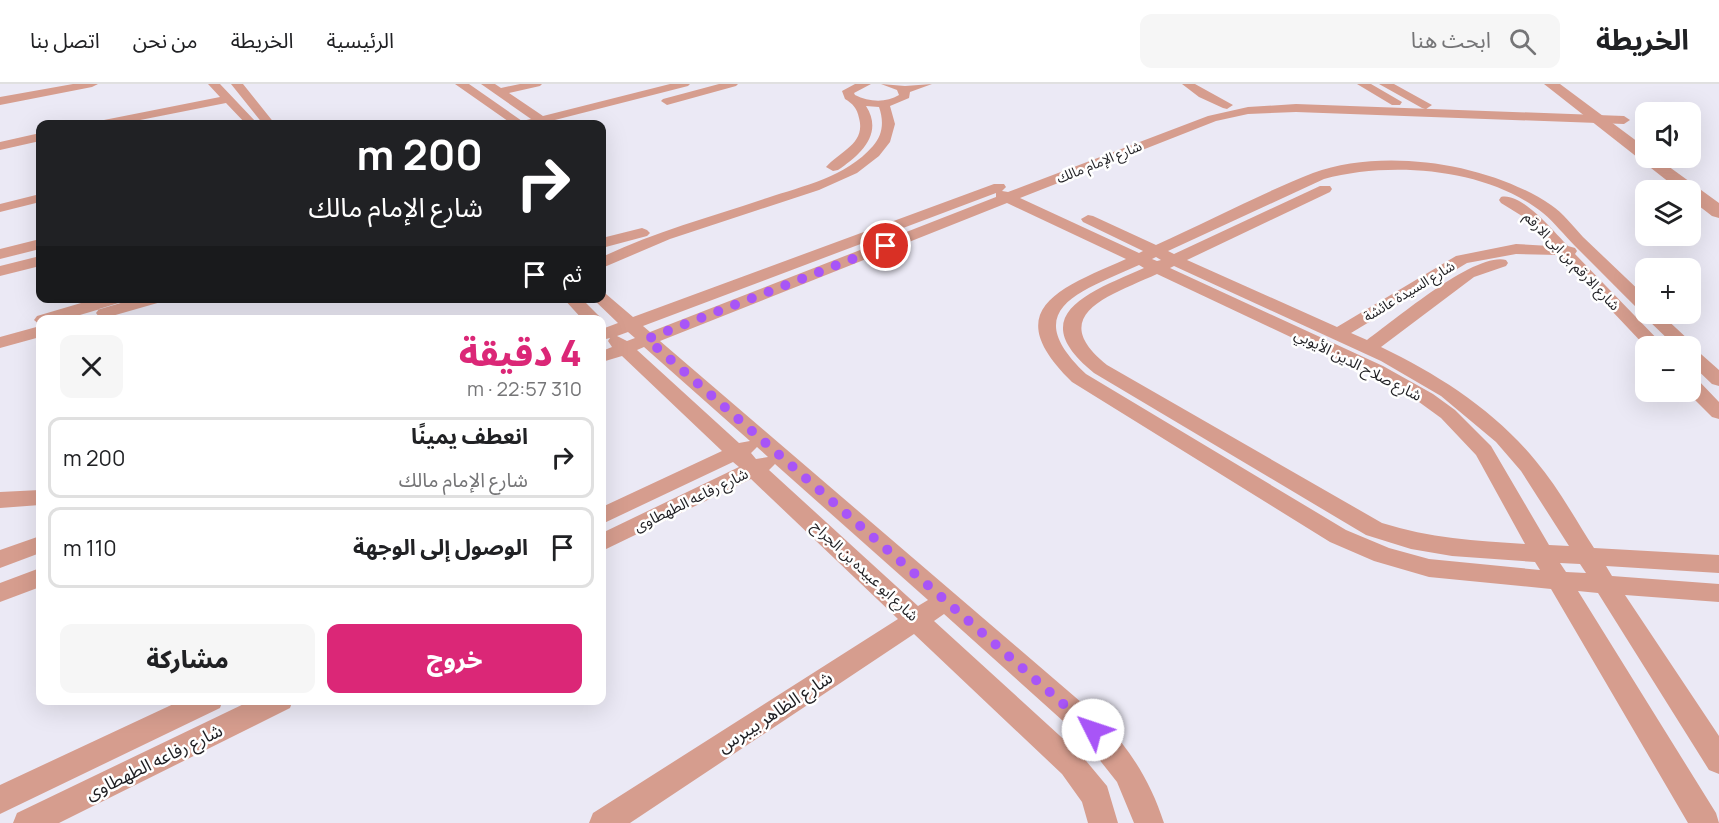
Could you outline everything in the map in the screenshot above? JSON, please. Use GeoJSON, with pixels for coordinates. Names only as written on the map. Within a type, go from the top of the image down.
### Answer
{"type":"FeatureCollection","features":[{"type":"Feature","properties":{"kind":"street"},"geometry":{"type":"LineString","coordinates":[[0,94],[56,84]]}},
{"type":"Feature","properties":{"kind":"street"},"geometry":{"type":"LineString","coordinates":[[0,101],[14,91],[92,84]]}},
{"type":"Feature","properties":{"kind":"street"},"geometry":{"type":"LineString","coordinates":[[214,84],[248,120]]}},
{"type":"Feature","properties":{"kind":"street"},"geometry":{"type":"LineString","coordinates":[[460,84],[513,120]]}},
{"type":"Feature","properties":{"kind":"street"},"geometry":{"type":"LineString","coordinates":[[493,88],[510,84]]}},
{"type":"Feature","properties":{"kind":"street"},"geometry":{"type":"LineString","coordinates":[[493,88],[536,84]]}},
{"type":"Feature","properties":{"kind":"street"},"geometry":{"type":"LineString","coordinates":[[551,120],[684,84]]}},
{"type":"Feature","properties":{"kind":"street"},"geometry":{"type":"LineString","coordinates":[[590,120],[732,84]]}},
{"type":"Feature","properties":{"kind":"street"},"geometry":{"type":"LineString","coordinates":[[849,92],[865,84]]}},
{"type":"Feature","properties":{"kind":"street"},"geometry":{"type":"LineString","coordinates":[[886,84],[896,86],[926,84]]}},
{"type":"Feature","properties":{"kind":"street"},"geometry":{"type":"LineString","coordinates":[[1188,84],[1203,95],[1227,105]]}},
{"type":"Feature","properties":{"kind":"street"},"geometry":{"type":"LineString","coordinates":[[1363,84],[1398,104]]}},
{"type":"Feature","properties":{"kind":"street"},"geometry":{"type":"LineString","coordinates":[[1385,84],[1426,105]]}},
{"type":"Feature","properties":{"kind":"street"},"geometry":{"type":"LineString","coordinates":[[1551,84],[1635,149]]}},
{"type":"Feature","properties":{"kind":"street"},"geometry":{"type":"LineString","coordinates":[[1575,84],[1635,128]]}},
{"type":"Feature","properties":{"kind":"street"},"geometry":{"type":"LineString","coordinates":[[849,92],[883,104],[902,99],[905,93],[896,86]]}},
{"type":"Feature","properties":{"kind":"street"},"geometry":{"type":"LineString","coordinates":[[493,88],[541,120]]}},
{"type":"Feature","properties":{"kind":"street"},"geometry":{"type":"LineString","coordinates":[[124,120],[228,99],[244,92],[266,120]]}},
{"type":"Feature","properties":{"kind":"street"},"geometry":{"type":"LineString","coordinates":[[606,242],[634,236],[780,190],[834,167],[856,150],[866,133],[866,116],[849,92]]}},
{"type":"Feature","properties":{"kind":"street","name":"شارع الإمام مالك"},"geometry":{"type":"LineString","coordinates":[[615,332],[1009,190],[1195,112],[1227,105],[1292,101],[1426,105],[1590,114]]}},
{"type":"Feature","properties":{"kind":"street"},"geometry":{"type":"LineString","coordinates":[[606,261],[645,244],[823,184],[854,169],[875,152],[887,135],[889,119],[883,104]]}},
{"type":"Feature","properties":{"kind":"street","name":"شارع الإمام مالك"},"geometry":{"type":"LineString","coordinates":[[606,349],[615,332],[1200,122],[1242,111],[1296,108],[1617,115]]}},
{"type":"Feature","properties":{"kind":"street"},"geometry":{"type":"LineString","coordinates":[[0,146],[36,138]]}},
{"type":"Feature","properties":{"kind":"street","name":"شارع الارقم بن ابى الارقم"},"geometry":{"type":"LineString","coordinates":[[1155,259],[1285,191],[1332,172],[1366,165],[1417,167],[1464,174],[1502,186],[1546,208],[1635,296]]}},
{"type":"Feature","properties":{"kind":"street"},"geometry":{"type":"LineString","coordinates":[[1661,168],[1719,212]]}},
{"type":"Feature","properties":{"kind":"street"},"geometry":{"type":"LineString","coordinates":[[1687,168],[1719,192]]}},
{"type":"Feature","properties":{"kind":"street","name":"شارع الارقم بن ابى الارقم"},"geometry":{"type":"LineString","coordinates":[[1155,259],[1304,199],[1344,180],[1393,175],[1442,179],[1483,190],[1511,202],[1527,213],[1645,336]]}},
{"type":"Feature","properties":{"kind":"street","name":"شارع صلاح الدين الأيوبي"},"geometry":{"type":"LineString","coordinates":[[1009,190],[1155,259],[1376,370],[1418,393],[1448,414],[1484,451],[1542,553],[1705,823]]}},
{"type":"Feature","properties":{"kind":"street"},"geometry":{"type":"LineString","coordinates":[[1285,191],[1304,199]]}},
{"type":"Feature","properties":{"kind":"street"},"geometry":{"type":"LineString","coordinates":[[0,201],[36,193]]}},
{"type":"Feature","properties":{"kind":"street"},"geometry":{"type":"LineString","coordinates":[[0,208],[36,199]]}},
{"type":"Feature","properties":{"kind":"street"},"geometry":{"type":"LineString","coordinates":[[0,254],[36,245]]}},
{"type":"Feature","properties":{"kind":"street","name":"شارع السيدة عائشة"},"geometry":{"type":"LineString","coordinates":[[1337,334],[1462,259],[1496,251],[1596,258]]}},
{"type":"Feature","properties":{"kind":"street","name":"شارع السيدة عائشة"},"geometry":{"type":"LineString","coordinates":[[1368,348],[1468,274],[1480,268],[1513,261],[1566,256]]}},
{"type":"Feature","properties":{"kind":"street"},"geometry":{"type":"LineString","coordinates":[[1155,259],[1092,298],[1078,310],[1072,325],[1074,342],[1091,363],[1334,508],[1374,529],[1411,541],[1452,548],[1719,564]]}},
{"type":"Feature","properties":{"kind":"street"},"geometry":{"type":"LineString","coordinates":[[1155,259],[1069,291],[1054,305],[1047,321],[1051,345],[1059,359],[1079,378],[1338,536],[1382,555],[1429,567],[1476,574],[1719,592]]}},
{"type":"Feature","properties":{"kind":"street","name":"شارع صلاح الدين الأيوبي"},"geometry":{"type":"LineString","coordinates":[[1155,259],[1368,348],[1422,375],[1454,394],[1483,416],[1508,440],[1529,466],[1719,760]]}},
{"type":"Feature","properties":{"kind":"street"},"geometry":{"type":"LineString","coordinates":[[0,271],[36,262]]}},
{"type":"Feature","properties":{"kind":"street"},"geometry":{"type":"LineString","coordinates":[[59,315],[101,303]]}},
{"type":"Feature","properties":{"kind":"street"},"geometry":{"type":"LineString","coordinates":[[98,315],[139,303]]}},
{"type":"Feature","properties":{"kind":"street"},"geometry":{"type":"LineString","coordinates":[[577,303],[593,315]]}},
{"type":"Feature","properties":{"kind":"street"},"geometry":{"type":"LineString","coordinates":[[602,303],[615,332]]}},
{"type":"Feature","properties":{"kind":"street"},"geometry":{"type":"LineString","coordinates":[[0,331],[36,322]]}},
{"type":"Feature","properties":{"kind":"street"},"geometry":{"type":"LineString","coordinates":[[1662,324],[1675,336]]}},
{"type":"Feature","properties":{"kind":"street"},"geometry":{"type":"LineString","coordinates":[[0,343],[36,332]]}},
{"type":"Feature","properties":{"kind":"street","name":"شارع ابو عبيده بن الجراح"},"geometry":{"type":"LineString","coordinates":[[615,332],[761,440],[1093,730],[1120,759],[1140,792],[1149,823]]}},
{"type":"Feature","properties":{"kind":"street","name":"شارع ابو عبيده بن الجراح"},"geometry":{"type":"LineString","coordinates":[[615,332],[736,452],[1072,765],[1096,796],[1103,823]]}},
{"type":"Feature","properties":{"kind":"street"},"geometry":{"type":"LineString","coordinates":[[1701,362],[1718,378]]}},
{"type":"Feature","properties":{"kind":"street"},"geometry":{"type":"LineString","coordinates":[[1701,376],[1718,378]]}},
{"type":"Feature","properties":{"kind":"street"},"geometry":{"type":"LineString","coordinates":[[1701,393],[1719,412]]}},
{"type":"Feature","properties":{"kind":"street","name":"شارع رفاعه الطهطاوى"},"geometry":{"type":"LineString","coordinates":[[606,514],[761,440]]}},
{"type":"Feature","properties":{"kind":"street","name":"شارع رفاعه الطهطاوى"},"geometry":{"type":"LineString","coordinates":[[606,541],[780,456]]}},
{"type":"Feature","properties":{"kind":"street"},"geometry":{"type":"LineString","coordinates":[[0,500],[36,498]]}},
{"type":"Feature","properties":{"kind":"street"},"geometry":{"type":"LineString","coordinates":[[0,559],[36,546]]}},
{"type":"Feature","properties":{"kind":"street"},"geometry":{"type":"LineString","coordinates":[[0,593],[36,579]]}},
{"type":"Feature","properties":{"kind":"street","name":"شارع الظاهر بيبرس"},"geometry":{"type":"LineString","coordinates":[[604,823],[945,601]]}},
{"type":"Feature","properties":{"kind":"street","name":"شارع رفاعه الطهطاوى"},"geometry":{"type":"LineString","coordinates":[[0,800],[200,705]]}},
{"type":"Feature","properties":{"kind":"street","name":"شارع رفاعه الطهطاوى"},"geometry":{"type":"LineString","coordinates":[[28,823],[270,705]]}},
{"type":"Feature","properties":{"kind":"street"},"geometry":{"type":"LineString","coordinates":[[118,744],[126,776]]}},
{"type":"Feature","properties":{"kind":"route"},"geometry":{"type":"LineString","coordinates":[[886,246],[647,339],[1093,730]]}}]}
